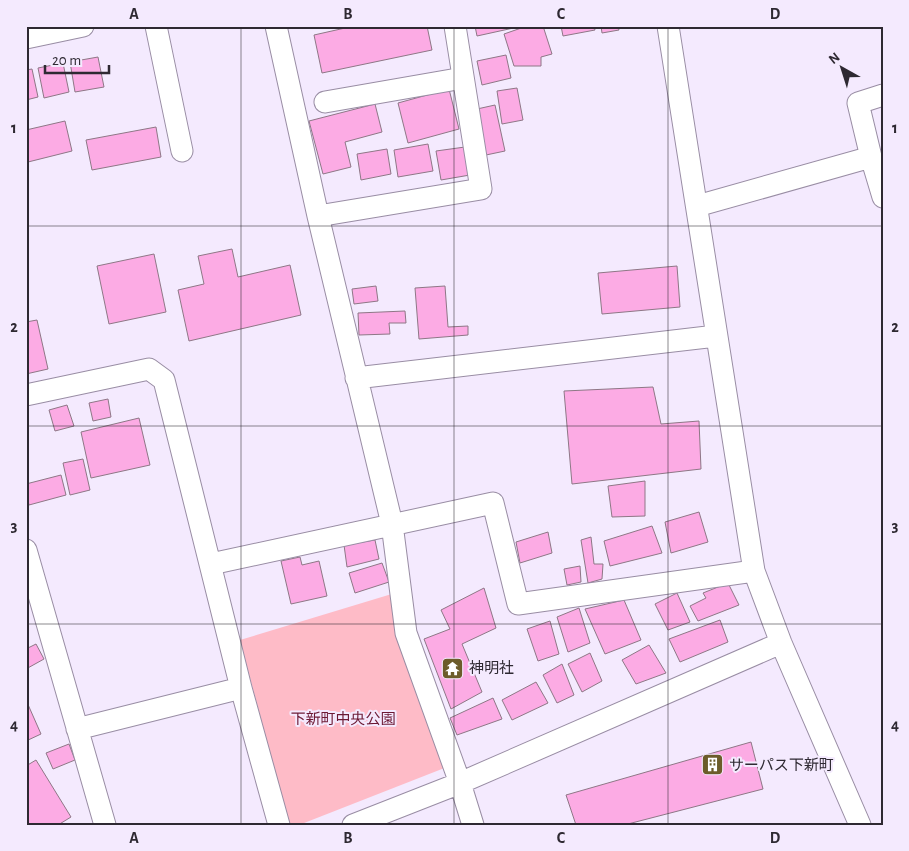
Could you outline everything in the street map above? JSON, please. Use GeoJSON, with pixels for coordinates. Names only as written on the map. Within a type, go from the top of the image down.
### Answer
{"type":"FeatureCollection","features":[{"type":"Feature","properties":{"kind":"street"},"geometry":{"type":"LineString","coordinates":[[26,38],[83,26]]}},
{"type":"Feature","properties":{"kind":"street"},"geometry":{"type":"LineString","coordinates":[[156,26],[182,151]]}},
{"type":"Feature","properties":{"kind":"street"},"geometry":{"type":"LineString","coordinates":[[276,26],[318,216],[392,524],[406,633],[460,783],[473,825]]}},
{"type":"Feature","properties":{"kind":"street"},"geometry":{"type":"LineString","coordinates":[[318,216],[481,189],[455,26]]}},
{"type":"Feature","properties":{"kind":"street"},"geometry":{"type":"LineString","coordinates":[[668,26],[754,571],[781,643],[860,825]]}},
{"type":"Feature","properties":{"kind":"street"},"geometry":{"type":"LineString","coordinates":[[325,102],[463,78]]}},
{"type":"Feature","properties":{"kind":"street"},"geometry":{"type":"LineString","coordinates":[[883,95],[858,103],[871,158],[883,197]]}},
{"type":"Feature","properties":{"kind":"street"},"geometry":{"type":"LineString","coordinates":[[697,206],[871,158]]}},
{"type":"Feature","properties":{"kind":"street"},"geometry":{"type":"LineString","coordinates":[[356,378],[716,336]]}},
{"type":"Feature","properties":{"kind":"street"},"geometry":{"type":"LineString","coordinates":[[26,395],[149,370],[164,380],[241,688],[279,825]]}},
{"type":"Feature","properties":{"kind":"street"},"geometry":{"type":"LineString","coordinates":[[210,564],[493,503],[518,604],[754,571]]}},
{"type":"Feature","properties":{"kind":"street"},"geometry":{"type":"LineString","coordinates":[[26,550],[105,825]]}},
{"type":"Feature","properties":{"kind":"street"},"geometry":{"type":"LineString","coordinates":[[353,825],[460,783],[781,643]]}},
{"type":"Feature","properties":{"kind":"street"},"geometry":{"type":"LineString","coordinates":[[77,729],[241,688]]}},
{"type":"Feature","properties":{"kind":"green space","name":"下新町中央公園"},"geometry":{"type":"Polygon","coordinates":[[[395,593],[447,767],[299,825],[289,825],[240,640],[395,593]]]}},
{"type":"Feature","properties":{"kind":"building"},"geometry":{"type":"Polygon","coordinates":[[[354,26],[427,26],[432,50],[322,73],[314,35],[354,26]]]}},
{"type":"Feature","properties":{"kind":"building"},"geometry":{"type":"Polygon","coordinates":[[[475,26],[517,26],[518,27],[477,36],[475,26]]]}},
{"type":"Feature","properties":{"kind":"building"},"geometry":{"type":"Polygon","coordinates":[[[527,26],[543,26],[552,54],[541,57],[541,66],[514,66],[504,34],[527,26]]]}},
{"type":"Feature","properties":{"kind":"building"},"geometry":{"type":"Polygon","coordinates":[[[561,26],[594,26],[595,30],[563,36],[561,26]]]}},
{"type":"Feature","properties":{"kind":"building"},"geometry":{"type":"Polygon","coordinates":[[[601,26],[618,26],[619,30],[602,33],[601,26]]]}},
{"type":"Feature","properties":{"kind":"building"},"geometry":{"type":"Polygon","coordinates":[[[506,55],[511,78],[482,85],[477,61],[506,55]]]}},
{"type":"Feature","properties":{"kind":"building"},"geometry":{"type":"Polygon","coordinates":[[[98,57],[104,87],[75,92],[70,62],[98,57]]]}},
{"type":"Feature","properties":{"kind":"building"},"geometry":{"type":"Polygon","coordinates":[[[63,63],[69,92],[44,98],[38,68],[63,63]]]}},
{"type":"Feature","properties":{"kind":"building"},"geometry":{"type":"Polygon","coordinates":[[[32,69],[38,97],[26,100],[26,70],[32,69]]]}},
{"type":"Feature","properties":{"kind":"building"},"geometry":{"type":"Polygon","coordinates":[[[517,88],[523,120],[502,124],[497,91],[517,88]]]}},
{"type":"Feature","properties":{"kind":"building"},"geometry":{"type":"Polygon","coordinates":[[[449,89],[459,129],[408,143],[398,103],[449,89]]]}},
{"type":"Feature","properties":{"kind":"building"},"geometry":{"type":"Polygon","coordinates":[[[375,104],[382,132],[345,142],[351,167],[323,174],[309,121],[375,104]]]}},
{"type":"Feature","properties":{"kind":"building"},"geometry":{"type":"Polygon","coordinates":[[[495,105],[505,151],[486,155],[477,109],[495,105]]]}},
{"type":"Feature","properties":{"kind":"building"},"geometry":{"type":"Polygon","coordinates":[[[65,121],[72,151],[28,162],[26,130],[65,121]]]}},
{"type":"Feature","properties":{"kind":"building"},"geometry":{"type":"Polygon","coordinates":[[[156,127],[161,157],[92,170],[86,140],[156,127]]]}},
{"type":"Feature","properties":{"kind":"building"},"geometry":{"type":"Polygon","coordinates":[[[428,144],[433,171],[398,177],[394,150],[428,144]]]}},
{"type":"Feature","properties":{"kind":"building"},"geometry":{"type":"Polygon","coordinates":[[[465,147],[470,175],[441,180],[436,151],[465,147]]]}},
{"type":"Feature","properties":{"kind":"building"},"geometry":{"type":"Polygon","coordinates":[[[387,149],[391,174],[361,180],[357,154],[387,149]]]}},
{"type":"Feature","properties":{"kind":"building"},"geometry":{"type":"Polygon","coordinates":[[[232,249],[238,277],[290,265],[301,315],[189,341],[178,290],[204,284],[198,256],[232,249]]]}},
{"type":"Feature","properties":{"kind":"building"},"geometry":{"type":"Polygon","coordinates":[[[154,254],[166,312],[109,324],[97,266],[154,254]]]}},
{"type":"Feature","properties":{"kind":"building"},"geometry":{"type":"Polygon","coordinates":[[[677,266],[680,307],[602,314],[598,273],[677,266]]]}},
{"type":"Feature","properties":{"kind":"building"},"geometry":{"type":"Polygon","coordinates":[[[376,286],[378,301],[354,304],[352,289],[376,286]]]}},
{"type":"Feature","properties":{"kind":"building"},"geometry":{"type":"Polygon","coordinates":[[[445,286],[448,327],[468,326],[468,335],[419,339],[415,288],[445,286]]]}},
{"type":"Feature","properties":{"kind":"building"},"geometry":{"type":"Polygon","coordinates":[[[405,311],[406,323],[389,323],[390,334],[359,335],[358,313],[405,311]]]}},
{"type":"Feature","properties":{"kind":"building"},"geometry":{"type":"Polygon","coordinates":[[[37,320],[48,369],[26,374],[26,322],[37,320]]]}},
{"type":"Feature","properties":{"kind":"building"},"geometry":{"type":"Polygon","coordinates":[[[653,387],[661,424],[699,421],[701,469],[572,484],[564,391],[653,387]]]}},
{"type":"Feature","properties":{"kind":"building"},"geometry":{"type":"Polygon","coordinates":[[[108,399],[111,417],[93,421],[89,403],[108,399]]]}},
{"type":"Feature","properties":{"kind":"building"},"geometry":{"type":"Polygon","coordinates":[[[67,405],[74,426],[55,431],[49,410],[67,405]]]}},
{"type":"Feature","properties":{"kind":"building"},"geometry":{"type":"Polygon","coordinates":[[[139,418],[150,465],[91,478],[81,432],[139,418]]]}},
{"type":"Feature","properties":{"kind":"building"},"geometry":{"type":"Polygon","coordinates":[[[83,459],[90,490],[70,495],[63,463],[83,459]]]}},
{"type":"Feature","properties":{"kind":"building"},"geometry":{"type":"Polygon","coordinates":[[[61,475],[66,495],[29,505],[26,484],[61,475]]]}},
{"type":"Feature","properties":{"kind":"building"},"geometry":{"type":"Polygon","coordinates":[[[645,481],[645,516],[612,517],[608,486],[645,481]]]}},
{"type":"Feature","properties":{"kind":"building"},"geometry":{"type":"Polygon","coordinates":[[[699,512],[708,542],[671,553],[665,522],[699,512]]]}},
{"type":"Feature","properties":{"kind":"building"},"geometry":{"type":"Polygon","coordinates":[[[652,526],[662,553],[610,566],[604,541],[652,526]]]}},
{"type":"Feature","properties":{"kind":"building"},"geometry":{"type":"Polygon","coordinates":[[[548,532],[552,553],[520,563],[516,542],[548,532]]]}},
{"type":"Feature","properties":{"kind":"building"},"geometry":{"type":"Polygon","coordinates":[[[591,537],[594,564],[603,564],[602,579],[588,583],[581,540],[591,537]]]}},
{"type":"Feature","properties":{"kind":"building"},"geometry":{"type":"Polygon","coordinates":[[[375,540],[379,559],[347,567],[344,545],[375,540]]]}},
{"type":"Feature","properties":{"kind":"building"},"geometry":{"type":"Polygon","coordinates":[[[300,557],[302,565],[319,561],[327,596],[291,604],[281,561],[300,557]]]}},
{"type":"Feature","properties":{"kind":"building"},"geometry":{"type":"Polygon","coordinates":[[[382,563],[389,582],[355,593],[349,573],[382,563]]]}},
{"type":"Feature","properties":{"kind":"building"},"geometry":{"type":"Polygon","coordinates":[[[580,566],[581,582],[567,585],[564,569],[580,566]]]}},
{"type":"Feature","properties":{"kind":"building"},"geometry":{"type":"Polygon","coordinates":[[[728,583],[739,605],[698,621],[690,606],[706,598],[703,593],[728,583]]]}},
{"type":"Feature","properties":{"kind":"building","name":"神明社"},"geometry":{"type":"Polygon","coordinates":[[[484,588],[496,628],[462,644],[482,692],[451,709],[424,639],[450,629],[441,610],[484,588]]]}},
{"type":"Feature","properties":{"kind":"building"},"geometry":{"type":"Polygon","coordinates":[[[677,593],[690,622],[668,630],[655,604],[677,593]]]}},
{"type":"Feature","properties":{"kind":"building"},"geometry":{"type":"Polygon","coordinates":[[[624,600],[641,640],[605,654],[585,609],[624,600]]]}},
{"type":"Feature","properties":{"kind":"building"},"geometry":{"type":"Polygon","coordinates":[[[579,608],[590,643],[568,652],[557,617],[579,608]]]}},
{"type":"Feature","properties":{"kind":"building"},"geometry":{"type":"Polygon","coordinates":[[[720,620],[728,642],[680,662],[669,639],[720,620]]]}},
{"type":"Feature","properties":{"kind":"building"},"geometry":{"type":"Polygon","coordinates":[[[550,621],[559,654],[538,661],[527,629],[550,621]]]}},
{"type":"Feature","properties":{"kind":"building"},"geometry":{"type":"Polygon","coordinates":[[[36,644],[44,659],[26,669],[26,649],[36,644]]]}},
{"type":"Feature","properties":{"kind":"building"},"geometry":{"type":"Polygon","coordinates":[[[649,645],[666,673],[636,684],[622,660],[649,645]]]}},
{"type":"Feature","properties":{"kind":"building"},"geometry":{"type":"Polygon","coordinates":[[[590,653],[602,681],[582,692],[568,664],[590,653]]]}},
{"type":"Feature","properties":{"kind":"building"},"geometry":{"type":"Polygon","coordinates":[[[562,664],[574,695],[557,703],[543,675],[562,664]]]}},
{"type":"Feature","properties":{"kind":"building"},"geometry":{"type":"Polygon","coordinates":[[[536,682],[548,703],[512,720],[502,700],[536,682]]]}},
{"type":"Feature","properties":{"kind":"building"},"geometry":{"type":"Polygon","coordinates":[[[493,698],[502,719],[457,735],[450,718],[493,698]]]}},
{"type":"Feature","properties":{"kind":"building"},"geometry":{"type":"Polygon","coordinates":[[[26,700],[41,734],[26,741],[26,700]]]}},
{"type":"Feature","properties":{"kind":"building","name":"サーパス下新町"},"geometry":{"type":"Polygon","coordinates":[[[751,742],[763,789],[624,825],[576,825],[566,795],[751,742]]]}},
{"type":"Feature","properties":{"kind":"building"},"geometry":{"type":"Polygon","coordinates":[[[69,744],[75,760],[53,769],[46,753],[69,744]]]}},
{"type":"Feature","properties":{"kind":"building"},"geometry":{"type":"Polygon","coordinates":[[[36,760],[71,817],[58,825],[26,825],[26,766],[36,760]]]}},
{"type":"Feature","properties":{"kind":"place","name":"神明社"},"geometry":{"type":"Point","coordinates":[453,668]}},
{"type":"Feature","properties":{"kind":"place","name":"サーパス下新町"},"geometry":{"type":"Point","coordinates":[713,765]}}]}
